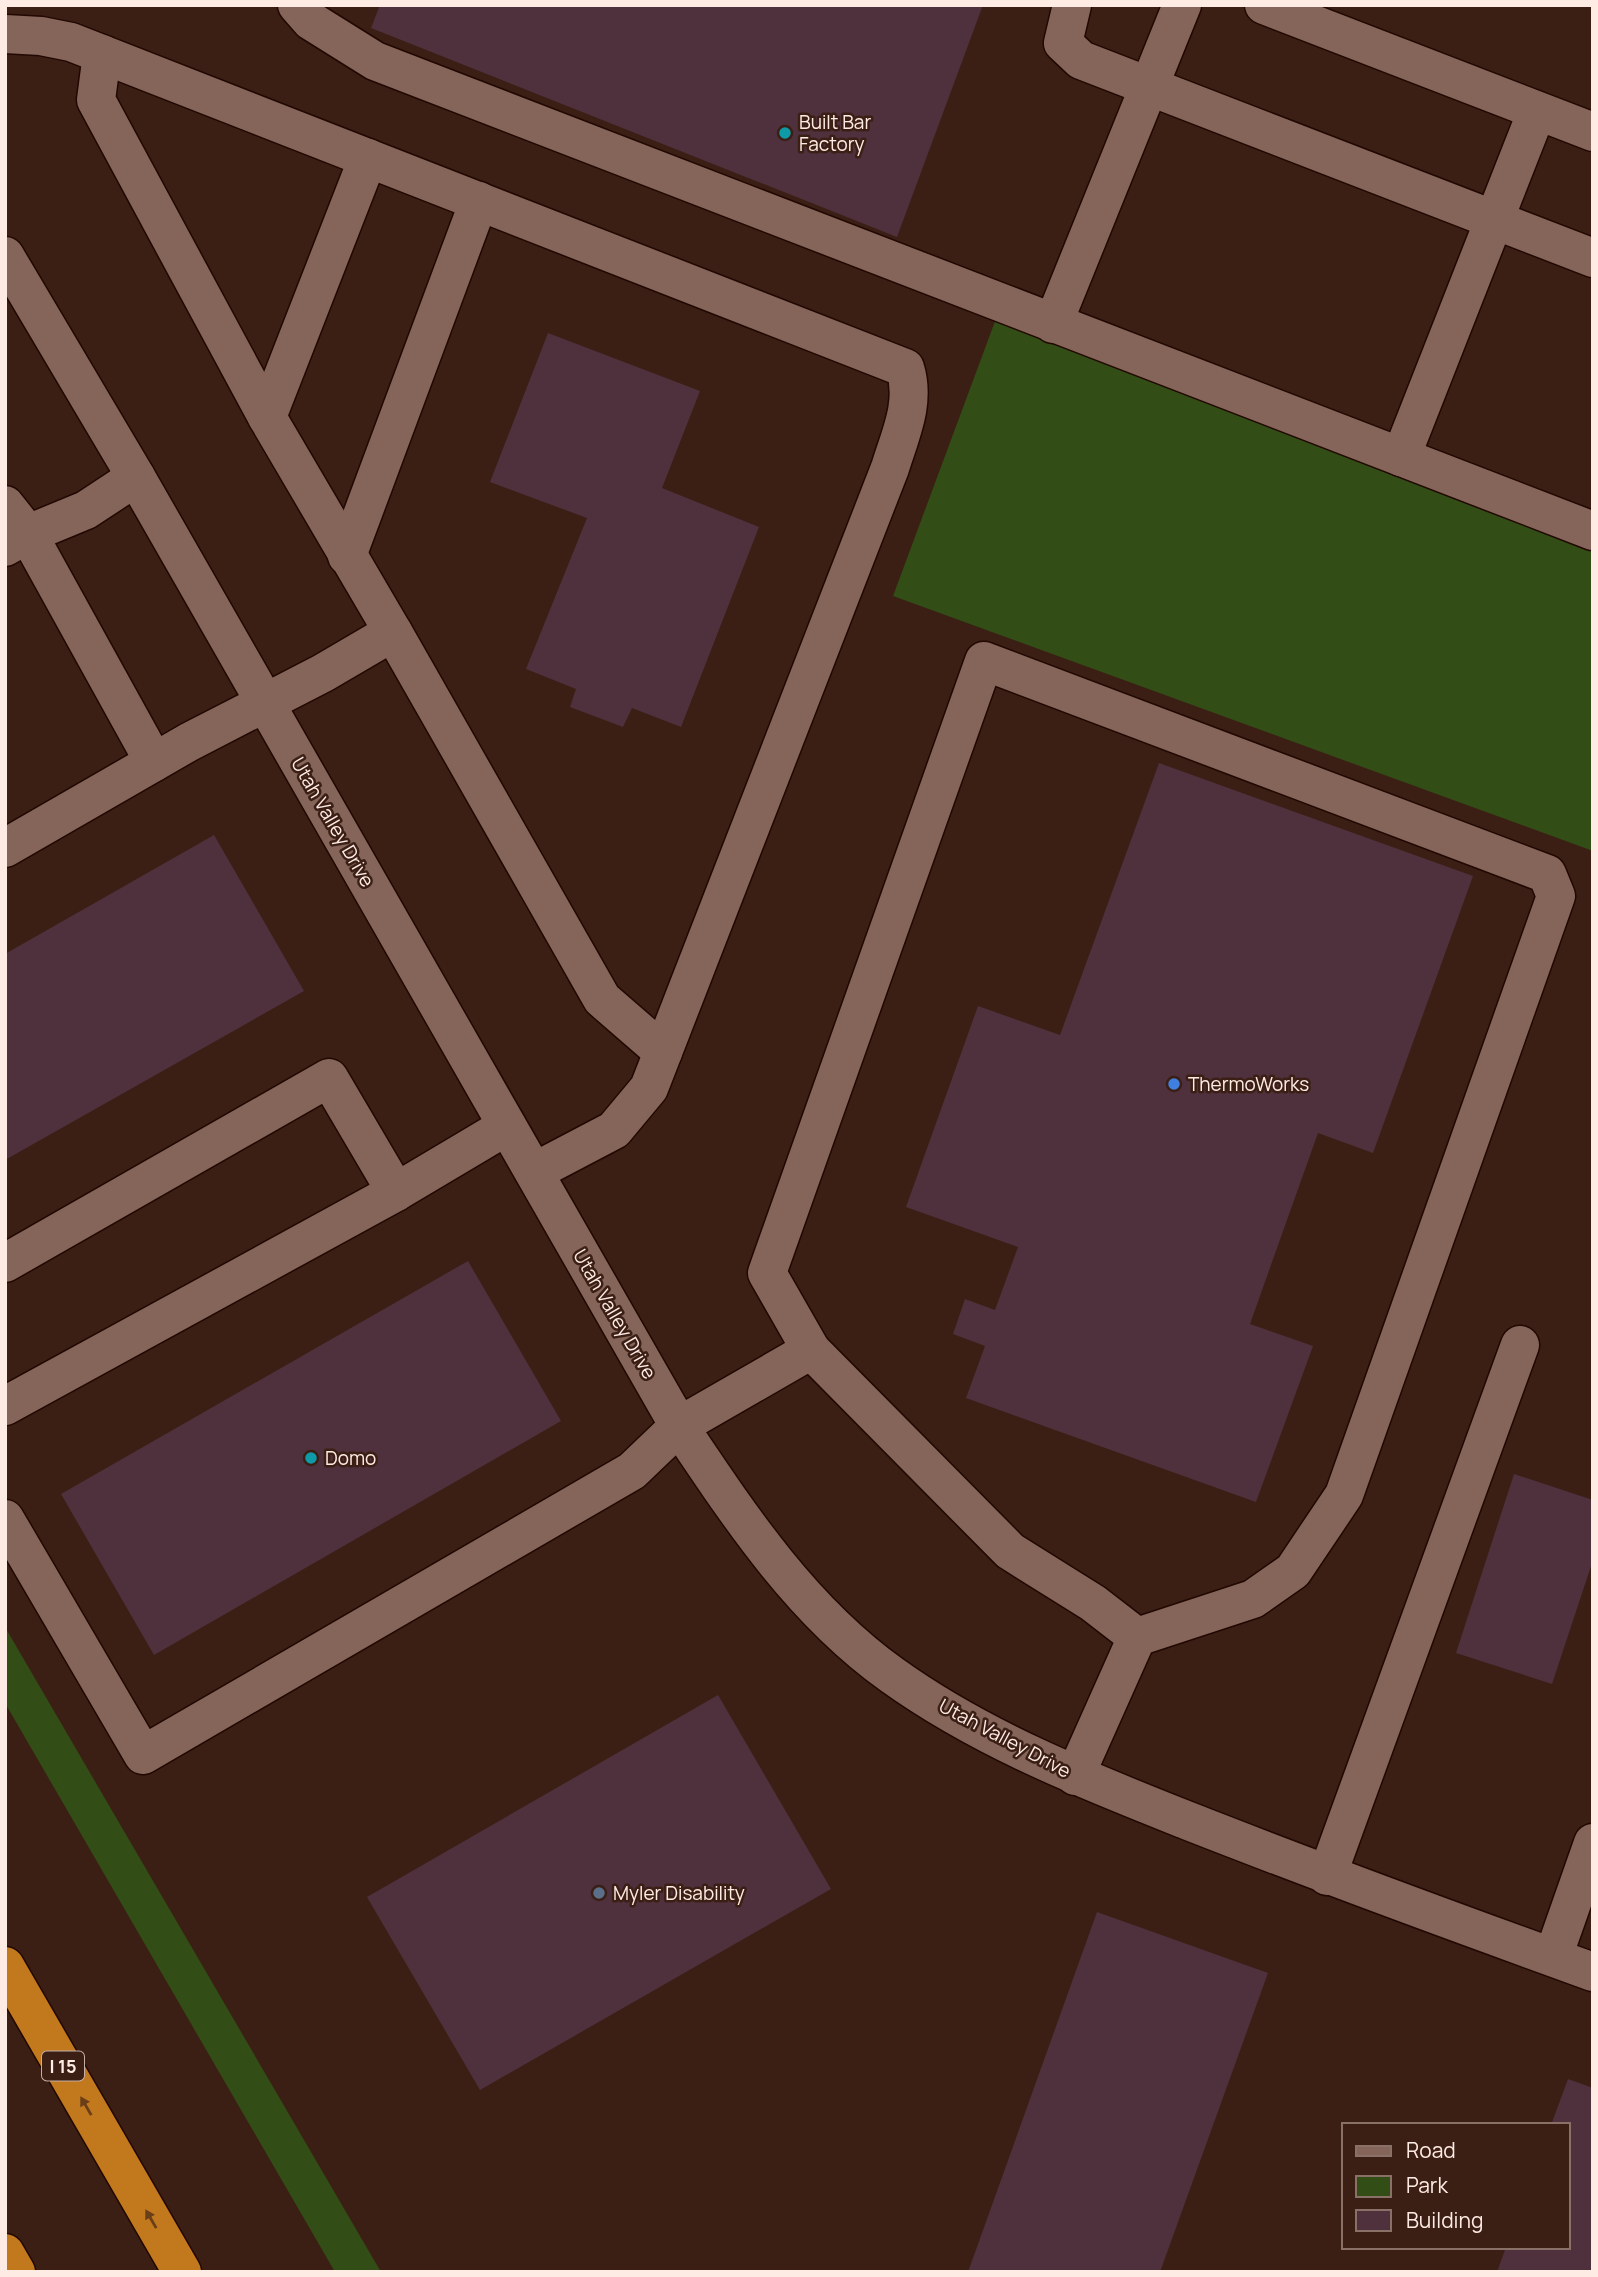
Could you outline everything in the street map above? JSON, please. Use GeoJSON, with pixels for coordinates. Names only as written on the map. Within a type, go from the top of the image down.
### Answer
{"type":"FeatureCollection","features":[{"type":"Feature","properties":{"kind":"highway","name":"I 15"},"geometry":{"type":"LineString","coordinates":[[5,1966],[182,2272]]}},
{"type":"Feature","properties":{"kind":"highway"},"geometry":{"type":"LineString","coordinates":[[5,2253],[16,2272]]}},
{"type":"Feature","properties":{"kind":"street"},"geometry":{"type":"LineString","coordinates":[[297,5],[311,21],[375,61],[1593,531]]}},
{"type":"Feature","properties":{"kind":"street"},"geometry":{"type":"LineString","coordinates":[[1072,5],[1063,43],[1081,60],[1593,258]]}},
{"type":"Feature","properties":{"kind":"street"},"geometry":{"type":"LineString","coordinates":[[1054,324],[1182,5]]}},
{"type":"Feature","properties":{"kind":"street"},"geometry":{"type":"LineString","coordinates":[[1264,5],[1593,132]]}},
{"type":"Feature","properties":{"kind":"street"},"geometry":{"type":"LineString","coordinates":[[5,34],[51,38],[102,54],[905,368],[912,388],[890,468],[649,1088],[614,1130],[534,1171]]}},
{"type":"Feature","properties":{"kind":"street"},"geometry":{"type":"LineString","coordinates":[[102,54],[96,100],[267,417],[602,999],[663,1052]]}},
{"type":"Feature","properties":{"kind":"street"},"geometry":{"type":"LineString","coordinates":[[1401,457],[1537,111]]}},
{"type":"Feature","properties":{"kind":"street"},"geometry":{"type":"LineString","coordinates":[[267,417],[368,158]]}},
{"type":"Feature","properties":{"kind":"street"},"geometry":{"type":"LineString","coordinates":[[346,556],[480,201]]}},
{"type":"Feature","properties":{"kind":"street","name":"Utah Valley Drive"},"geometry":{"type":"LineString","coordinates":[[5,256],[136,477],[679,1426],[759,1544],[843,1635],[892,1675],[973,1725],[1075,1776],[1327,1876],[1593,1972]]}},
{"type":"Feature","properties":{"kind":"street"},"geometry":{"type":"LineString","coordinates":[[136,477],[86,510],[13,528],[154,762]]}},
{"type":"Feature","properties":{"kind":"street"},"geometry":{"type":"LineString","coordinates":[[5,848],[154,762],[393,632]]}},
{"type":"Feature","properties":{"kind":"street"},"geometry":{"type":"LineString","coordinates":[[1075,1776],[1137,1637],[1253,1599],[1293,1571],[1344,1495],[1556,896],[1547,874],[984,661],[767,1273],[811,1350],[1010,1551],[1093,1603],[1137,1637]]}},
{"type":"Feature","properties":{"kind":"street"},"geometry":{"type":"LineString","coordinates":[[5,1263],[329,1079],[396,1192]]}},
{"type":"Feature","properties":{"kind":"street"},"geometry":{"type":"LineString","coordinates":[[5,1406],[396,1192],[507,1126]]}},
{"type":"Feature","properties":{"kind":"street"},"geometry":{"type":"LineString","coordinates":[[1327,1876],[1520,1345]]}},
{"type":"Feature","properties":{"kind":"street"},"geometry":{"type":"LineString","coordinates":[[5,1519],[143,1755],[632,1471],[679,1426],[811,1350]]}},
{"type":"Feature","properties":{"kind":"street"},"geometry":{"type":"LineString","coordinates":[[1553,1957],[1593,1843]]}},
{"type":"Feature","properties":{"kind":"green space"},"geometry":{"type":"Polygon","coordinates":[[[997,316],[1593,546],[1593,851],[893,596],[997,316]]]}},
{"type":"Feature","properties":{"kind":"green space"},"geometry":{"type":"Polygon","coordinates":[[[5,1627],[381,2272],[335,2272],[5,1703],[5,1627]]]}},
{"type":"Feature","properties":{"kind":"building","name":"Built Bar Factory"},"geometry":{"type":"Polygon","coordinates":[[[380,5],[983,5],[897,237],[371,28],[380,5]]]}},
{"type":"Feature","properties":{"kind":"building"},"geometry":{"type":"Polygon","coordinates":[[[548,333],[700,391],[662,488],[759,527],[681,727],[632,708],[623,727],[570,707],[576,689],[526,669],[587,518],[490,482],[548,333]]]}},
{"type":"Feature","properties":{"kind":"building","name":"ThermoWorks"},"geometry":{"type":"Polygon","coordinates":[[[1159,763],[1473,876],[1373,1153],[1318,1133],[1250,1324],[1313,1346],[1256,1502],[966,1398],[985,1346],[953,1334],[965,1299],[995,1310],[1018,1247],[906,1207],[978,1006],[1060,1035],[1159,763]]]}},
{"type":"Feature","properties":{"kind":"building"},"geometry":{"type":"Polygon","coordinates":[[[214,835],[304,991],[5,1160],[5,954],[214,835]]]}},
{"type":"Feature","properties":{"kind":"building","name":"Domo"},"geometry":{"type":"Polygon","coordinates":[[[468,1261],[561,1421],[154,1655],[61,1494],[468,1261]]]}},
{"type":"Feature","properties":{"kind":"building"},"geometry":{"type":"Polygon","coordinates":[[[1514,1474],[1593,1500],[1593,1560],[1552,1684],[1456,1653],[1514,1474]]]}},
{"type":"Feature","properties":{"kind":"building","name":"Myler Disability"},"geometry":{"type":"Polygon","coordinates":[[[718,1695],[831,1889],[480,2090],[367,1897],[718,1695]]]}},
{"type":"Feature","properties":{"kind":"building"},"geometry":{"type":"Polygon","coordinates":[[[1097,1912],[1268,1973],[1160,2272],[968,2272],[1097,1912]]]}},
{"type":"Feature","properties":{"kind":"building"},"geometry":{"type":"Polygon","coordinates":[[[1568,2079],[1593,2088],[1593,2272],[1497,2272],[1505,2249],[1570,2249],[1570,2123],[1552,2123],[1568,2079]]]}},
{"type":"Feature","properties":{"kind":"place","name":"Built Bar Factory"},"geometry":{"type":"Point","coordinates":[785,133]}},
{"type":"Feature","properties":{"kind":"place","name":"ThermoWorks"},"geometry":{"type":"Point","coordinates":[1174,1084]}},
{"type":"Feature","properties":{"kind":"place","name":"Domo"},"geometry":{"type":"Point","coordinates":[311,1458]}},
{"type":"Feature","properties":{"kind":"place","name":"Myler Disability"},"geometry":{"type":"Point","coordinates":[599,1893]}}]}
